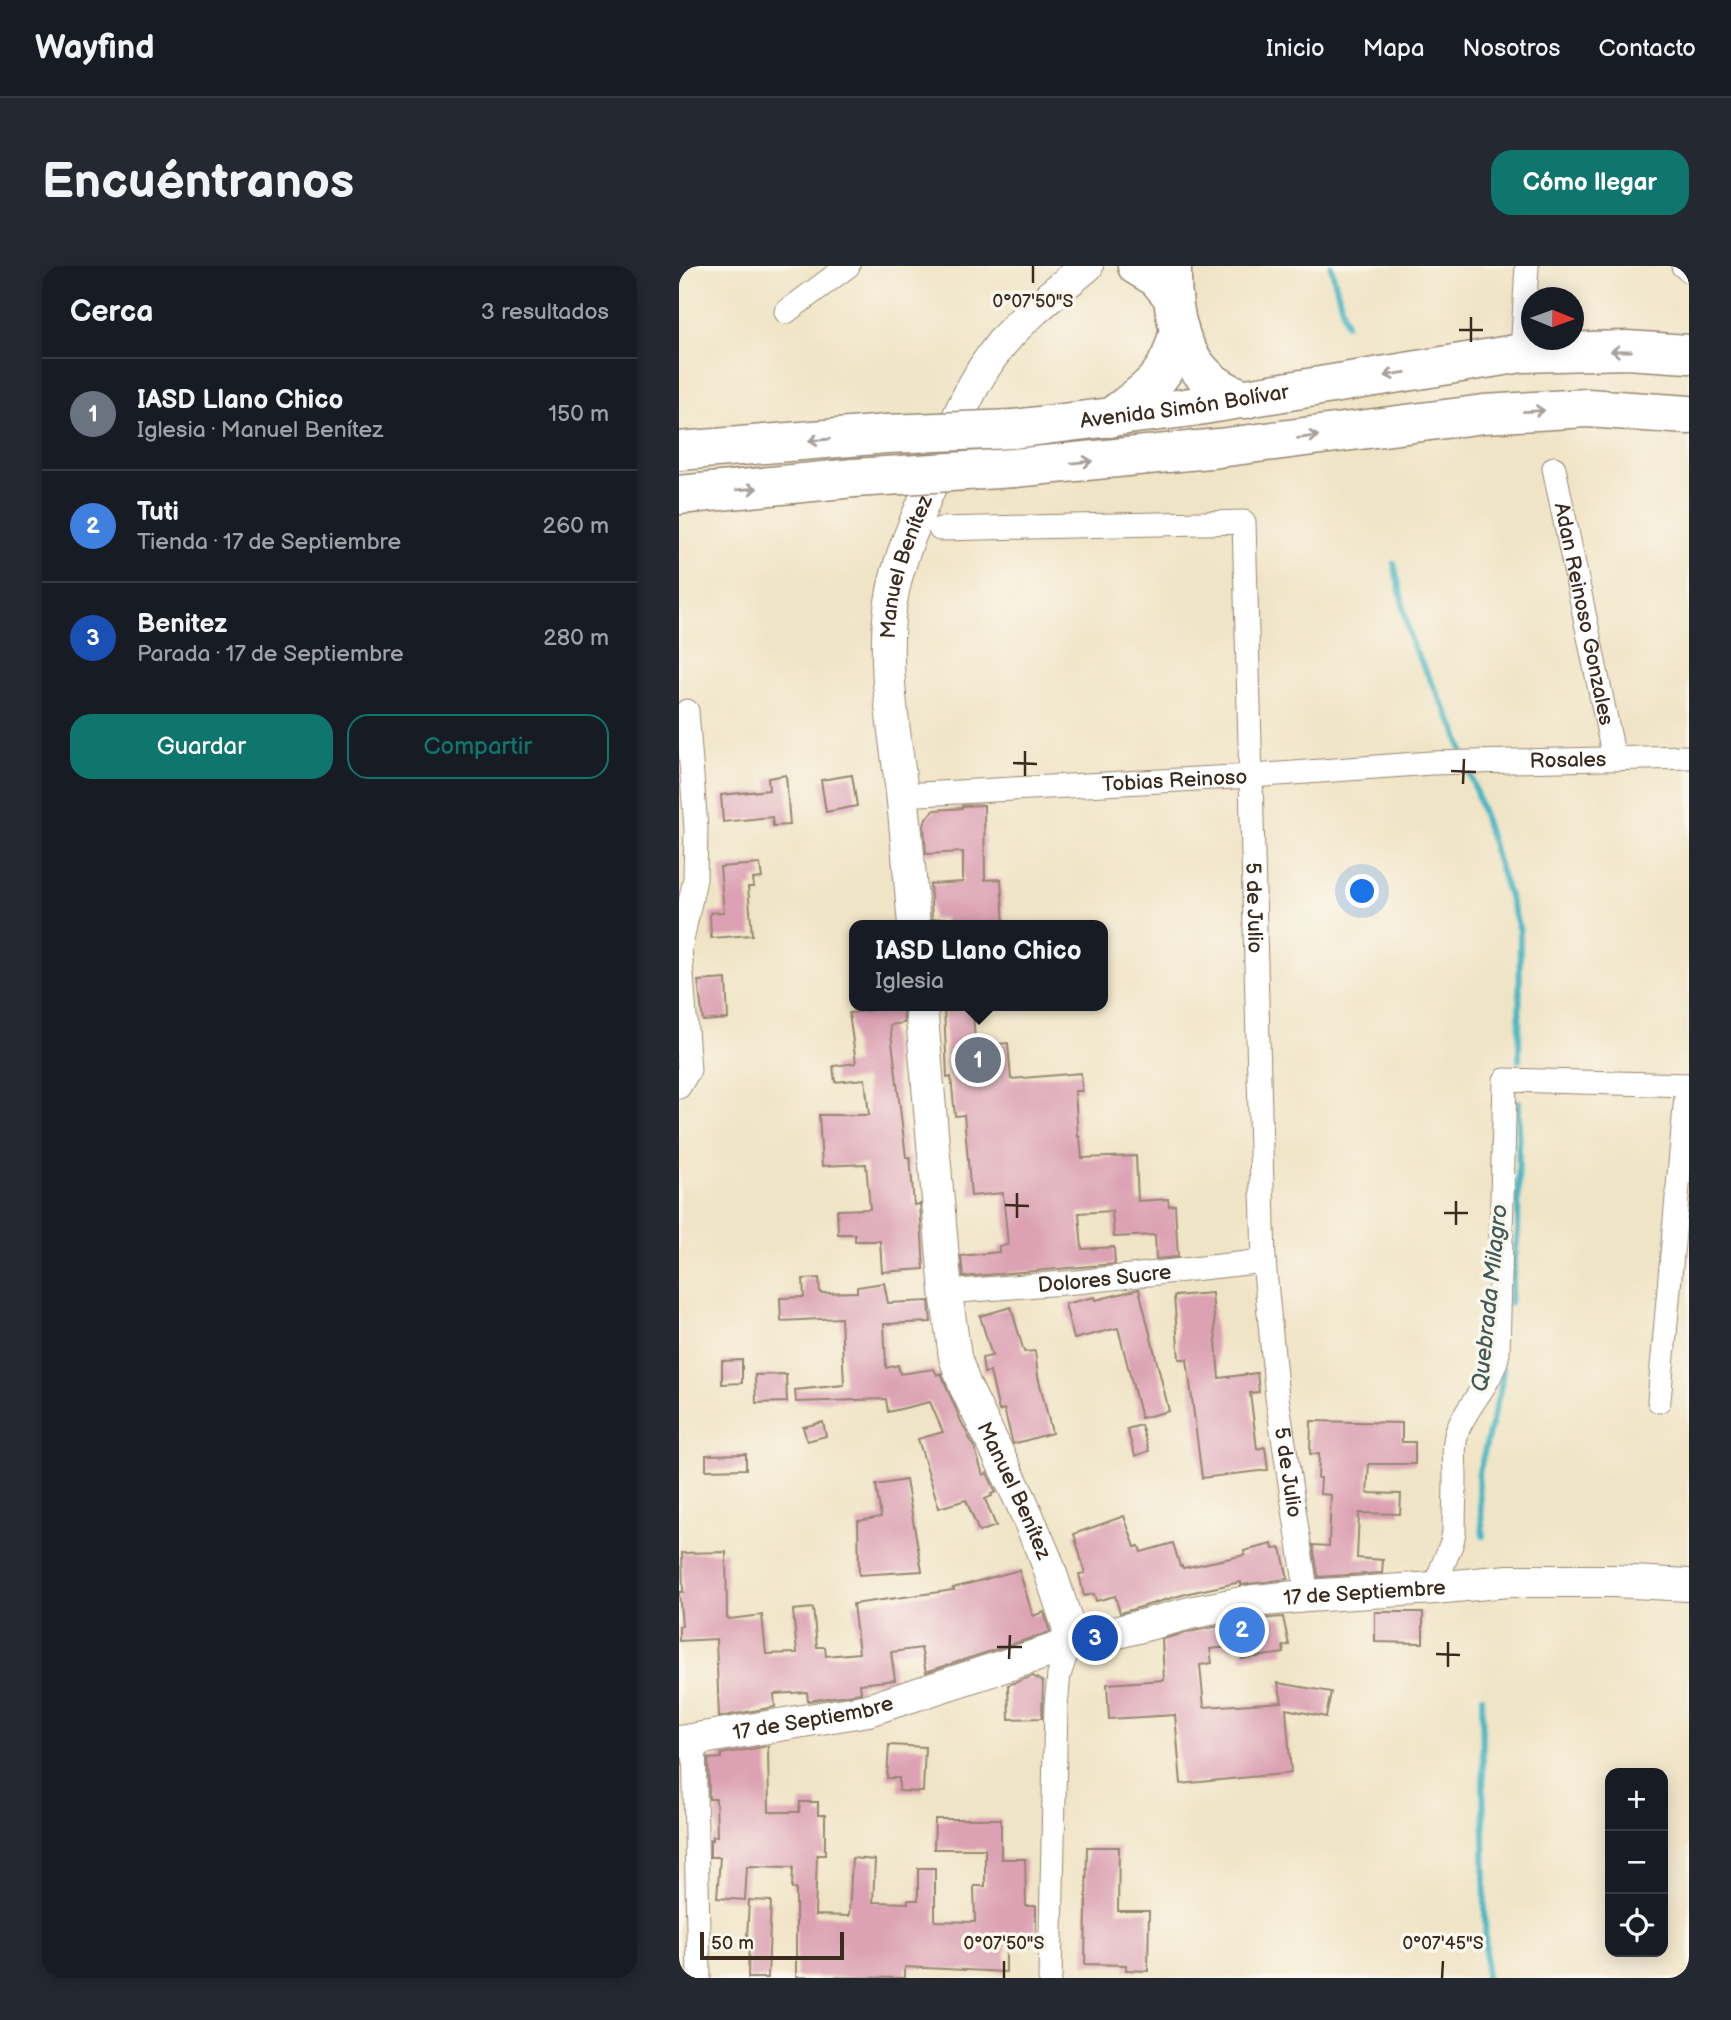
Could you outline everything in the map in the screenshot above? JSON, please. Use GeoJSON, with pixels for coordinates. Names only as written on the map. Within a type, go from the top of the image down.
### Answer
{"type":"FeatureCollection","features":[{"type":"Feature","properties":{"kind":"highway"},"geometry":{"type":"LineString","coordinates":[[1137,266],[1157,278],[1174,297],[1187,353],[1202,374],[1222,390],[1246,399]]}},
{"type":"Feature","properties":{"kind":"highway"},"geometry":{"type":"LineString","coordinates":[[1109,419],[1152,386],[1167,366],[1172,355],[1174,297]]}},
{"type":"Feature","properties":{"kind":"highway","name":"Avenida Simón Bolívar"},"geometry":{"type":"LineString","coordinates":[[679,451],[887,434],[1013,429],[1109,419],[1522,353],[1626,350],[1689,354]]}},
{"type":"Feature","properties":{"kind":"highway","name":"Avenida Simón Bolívar"},"geometry":{"type":"LineString","coordinates":[[679,495],[854,478],[1014,468],[1219,448],[1484,414],[1587,408],[1689,415]]}},
{"type":"Feature","properties":{"kind":"street"},"geometry":{"type":"LineString","coordinates":[[786,312],[848,266]]}},
{"type":"Feature","properties":{"kind":"street","name":"Manuel Benítez"},"geometry":{"type":"LineString","coordinates":[[914,920],[890,704],[888,661],[889,620],[901,558],[961,410],[976,381],[1000,345],[1030,312],[1087,266]]}},
{"type":"Feature","properties":{"kind":"street"},"geometry":{"type":"LineString","coordinates":[[1522,353],[1527,266]]}},
{"type":"Feature","properties":{"kind":"street"},"geometry":{"type":"LineString","coordinates":[[1683,266],[1689,271]]}},
{"type":"Feature","properties":{"kind":"street","name":"Adan Reinoso Gonzales"},"geometry":{"type":"LineString","coordinates":[[1554,468],[1614,758]]}},
{"type":"Feature","properties":{"kind":"street","name":"5 de Julio"},"geometry":{"type":"LineString","coordinates":[[940,528],[1244,522],[1264,1261],[1277,1397],[1307,1596]]}},
{"type":"Feature","properties":{"kind":"street"},"geometry":{"type":"LineString","coordinates":[[679,1087],[689,1070],[680,949],[695,879],[696,841],[687,711]]}},
{"type":"Feature","properties":{"kind":"street","name":"Rosales"},"geometry":{"type":"LineString","coordinates":[[1446,762],[1689,757]]}},
{"type":"Feature","properties":{"kind":"street","name":"Tobias Reinoso"},"geometry":{"type":"LineString","coordinates":[[902,795],[1252,776],[1446,762]]}},
{"type":"Feature","properties":{"kind":"street","name":"Manuel Benítez"},"geometry":{"type":"LineString","coordinates":[[921,1011],[946,1292],[955,1357],[965,1385],[1047,1562],[1068,1626],[1069,1645],[1059,1675],[1056,1706],[1050,1978]]}},
{"type":"Feature","properties":{"kind":"street"},"geometry":{"type":"LineString","coordinates":[[1434,1588],[1454,1532],[1454,1454],[1458,1431],[1465,1415],[1491,1376],[1498,1353],[1505,1080],[1688,1086],[1659,1401]]}},
{"type":"Feature","properties":{"kind":"street","name":"Dolores Sucre"},"geometry":{"type":"LineString","coordinates":[[946,1292],[1077,1282],[1264,1261]]}},
{"type":"Feature","properties":{"kind":"street","name":"17 de Septiembre"},"geometry":{"type":"LineString","coordinates":[[686,1741],[868,1710],[1069,1645],[1194,1612],[1253,1601],[1508,1581],[1614,1581],[1689,1585]]}},
{"type":"Feature","properties":{"kind":"street"},"geometry":{"type":"LineString","coordinates":[[686,1741],[699,1978]]}},
{"type":"Feature","properties":{"kind":"building"},"geometry":{"type":"Polygon","coordinates":[[[786,775],[790,825],[773,826],[772,817],[723,822],[721,795],[769,790],[768,778],[786,775]]]}},
{"type":"Feature","properties":{"kind":"building"},"geometry":{"type":"Polygon","coordinates":[[[852,775],[857,806],[826,812],[821,780],[852,775]]]}},
{"type":"Feature","properties":{"kind":"building"},"geometry":{"type":"Polygon","coordinates":[[[984,805],[985,880],[1001,879],[1004,920],[932,919],[930,884],[963,882],[963,852],[926,854],[926,818],[935,810],[984,805]]]}},
{"type":"Feature","properties":{"kind":"building"},"geometry":{"type":"Polygon","coordinates":[[[760,864],[762,878],[753,879],[754,887],[748,887],[752,935],[711,938],[710,913],[724,912],[720,867],[760,864]]]}},
{"type":"Feature","properties":{"kind":"building"},"geometry":{"type":"Polygon","coordinates":[[[726,979],[728,1019],[703,1021],[698,981],[726,979]]]}},
{"type":"Feature","properties":{"kind":"building"},"geometry":{"type":"Polygon","coordinates":[[[903,1011],[904,1023],[890,1025],[906,1157],[910,1157],[914,1205],[920,1204],[924,1269],[882,1272],[880,1241],[855,1241],[855,1234],[838,1234],[837,1210],[870,1209],[866,1164],[822,1166],[819,1115],[869,1115],[865,1079],[835,1082],[833,1066],[856,1063],[849,1013],[903,1011]]]}},
{"type":"Feature","properties":{"kind":"building"},"geometry":{"type":"Polygon","coordinates":[[[944,1011],[973,1011],[975,1046],[1008,1043],[1011,1079],[1081,1073],[1082,1091],[1075,1091],[1082,1158],[1136,1156],[1138,1201],[1168,1199],[1169,1206],[1175,1205],[1178,1257],[1156,1259],[1155,1235],[1114,1237],[1112,1211],[1079,1213],[1082,1249],[1114,1247],[1115,1264],[963,1277],[961,1256],[999,1252],[999,1246],[1008,1245],[1003,1193],[971,1196],[964,1115],[955,1116],[951,1077],[947,1078],[944,1011]]]}},
{"type":"Feature","properties":{"kind":"building"},"geometry":{"type":"Polygon","coordinates":[[[819,1278],[820,1293],[857,1292],[857,1287],[884,1283],[888,1303],[929,1301],[931,1322],[884,1324],[886,1368],[898,1365],[900,1374],[934,1369],[937,1375],[941,1373],[975,1449],[983,1475],[987,1473],[996,1492],[985,1499],[996,1526],[979,1532],[966,1500],[939,1508],[918,1439],[943,1432],[930,1402],[888,1412],[886,1399],[796,1402],[795,1390],[844,1385],[841,1318],[781,1321],[780,1298],[804,1297],[803,1279],[819,1278]]]}},
{"type":"Feature","properties":{"kind":"building"},"geometry":{"type":"Polygon","coordinates":[[[1139,1289],[1169,1411],[1141,1418],[1118,1328],[1074,1339],[1065,1304],[1095,1297],[1096,1300],[1139,1289]]]}},
{"type":"Feature","properties":{"kind":"building"},"geometry":{"type":"Polygon","coordinates":[[[1212,1293],[1219,1378],[1257,1373],[1259,1392],[1250,1393],[1257,1449],[1265,1447],[1268,1470],[1202,1478],[1187,1359],[1179,1359],[1174,1296],[1212,1293]]]}},
{"type":"Feature","properties":{"kind":"building"},"geometry":{"type":"Polygon","coordinates":[[[1011,1307],[1024,1352],[1035,1351],[1038,1376],[1052,1433],[1013,1444],[1004,1409],[999,1411],[990,1372],[984,1373],[982,1358],[992,1356],[980,1316],[1011,1307]]]}},
{"type":"Feature","properties":{"kind":"building"},"geometry":{"type":"Polygon","coordinates":[[[742,1360],[742,1383],[722,1384],[722,1361],[742,1360]]]}},
{"type":"Feature","properties":{"kind":"building"},"geometry":{"type":"Polygon","coordinates":[[[786,1374],[787,1402],[756,1403],[755,1375],[786,1374]]]}},
{"type":"Feature","properties":{"kind":"building"},"geometry":{"type":"Polygon","coordinates":[[[1311,1421],[1402,1423],[1402,1442],[1415,1442],[1415,1464],[1369,1464],[1367,1493],[1401,1494],[1400,1514],[1359,1513],[1357,1558],[1383,1560],[1382,1573],[1318,1577],[1313,1545],[1329,1546],[1331,1495],[1320,1494],[1319,1454],[1310,1454],[1311,1421]]]}},
{"type":"Feature","properties":{"kind":"building"},"geometry":{"type":"Polygon","coordinates":[[[823,1422],[826,1436],[807,1441],[803,1427],[823,1422]]]}},
{"type":"Feature","properties":{"kind":"building"},"geometry":{"type":"Polygon","coordinates":[[[1141,1425],[1149,1451],[1135,1456],[1127,1429],[1141,1425]]]}},
{"type":"Feature","properties":{"kind":"building"},"geometry":{"type":"Polygon","coordinates":[[[746,1454],[746,1469],[706,1470],[706,1455],[746,1454]]]}},
{"type":"Feature","properties":{"kind":"building"},"geometry":{"type":"Polygon","coordinates":[[[906,1480],[922,1571],[859,1575],[858,1521],[881,1517],[876,1485],[906,1480]]]}},
{"type":"Feature","properties":{"kind":"building"},"geometry":{"type":"Polygon","coordinates":[[[1124,1516],[1135,1547],[1139,1546],[1141,1552],[1173,1543],[1183,1568],[1245,1555],[1244,1551],[1272,1544],[1273,1549],[1281,1548],[1288,1579],[1241,1585],[1241,1582],[1189,1593],[1120,1613],[1115,1596],[1096,1601],[1094,1594],[1084,1596],[1079,1574],[1085,1573],[1074,1534],[1124,1516]]]}},
{"type":"Feature","properties":{"kind":"building"},"geometry":{"type":"Polygon","coordinates":[[[726,1552],[727,1617],[729,1619],[762,1615],[766,1654],[797,1653],[793,1610],[813,1608],[817,1647],[825,1647],[826,1656],[859,1653],[853,1604],[954,1590],[953,1588],[1019,1570],[1033,1616],[1044,1612],[1050,1632],[926,1672],[921,1648],[891,1652],[895,1680],[860,1684],[861,1693],[808,1701],[807,1692],[774,1694],[775,1707],[719,1717],[716,1639],[679,1641],[679,1626],[682,1626],[679,1592],[683,1592],[682,1553],[726,1552]]]}},
{"type":"Feature","properties":{"kind":"building"},"geometry":{"type":"Polygon","coordinates":[[[1375,1612],[1423,1612],[1423,1643],[1375,1642],[1375,1612]]]}},
{"type":"Feature","properties":{"kind":"building"},"geometry":{"type":"Polygon","coordinates":[[[1283,1617],[1289,1645],[1283,1646],[1284,1653],[1242,1659],[1240,1646],[1210,1649],[1212,1663],[1200,1665],[1204,1707],[1282,1702],[1278,1683],[1331,1692],[1326,1717],[1286,1709],[1291,1773],[1181,1784],[1175,1715],[1109,1719],[1107,1684],[1164,1680],[1162,1639],[1256,1619],[1283,1617]]]}},
{"type":"Feature","properties":{"kind":"building"},"geometry":{"type":"Polygon","coordinates":[[[1033,1676],[1043,1682],[1042,1718],[1009,1719],[1008,1685],[1033,1676]]]}},
{"type":"Feature","properties":{"kind":"building"},"geometry":{"type":"Polygon","coordinates":[[[889,1745],[925,1747],[923,1792],[899,1791],[899,1778],[887,1778],[889,1745]]]}},
{"type":"Feature","properties":{"kind":"building"},"geometry":{"type":"Polygon","coordinates":[[[768,1746],[769,1812],[799,1812],[800,1802],[818,1802],[818,1815],[825,1815],[825,1855],[817,1855],[815,1915],[849,1916],[852,1858],[875,1860],[873,1902],[908,1903],[908,1900],[918,1900],[918,1868],[935,1868],[935,1921],[975,1922],[974,1886],[985,1886],[985,1849],[934,1849],[935,1819],[1001,1819],[1001,1859],[1025,1859],[1026,1906],[1036,1906],[1036,1942],[1006,1941],[1006,1972],[905,1967],[905,1978],[796,1977],[796,1889],[792,1889],[793,1867],[747,1866],[745,1900],[717,1898],[720,1857],[710,1857],[710,1839],[713,1840],[713,1836],[717,1836],[716,1799],[709,1799],[708,1759],[721,1758],[721,1754],[768,1746]]]}},
{"type":"Feature","properties":{"kind":"building"},"geometry":{"type":"Polygon","coordinates":[[[1087,1847],[1119,1847],[1118,1911],[1149,1911],[1148,1971],[1126,1970],[1126,1965],[1085,1964],[1087,1847]]]}},
{"type":"Feature","properties":{"kind":"building"},"geometry":{"type":"Polygon","coordinates":[[[749,1900],[771,1901],[768,1978],[748,1978],[749,1900]]]}},
{"type":"Feature","properties":{"kind":"waterway","name":"Quebrada Milagro"},"geometry":{"type":"LineString","coordinates":[[1331,266],[1346,324]]}},
{"type":"Feature","properties":{"kind":"waterway","name":"Quebrada Milagro"},"geometry":{"type":"LineString","coordinates":[[1394,563],[1411,642],[1456,730],[1464,757]]}},
{"type":"Feature","properties":{"kind":"waterway","name":"Quebrada Milagro"},"geometry":{"type":"LineString","coordinates":[[1468,767],[1520,931],[1519,1060]]}},
{"type":"Feature","properties":{"kind":"waterway","name":"Quebrada Milagro"},"geometry":{"type":"LineString","coordinates":[[1510,1303],[1518,1231],[1519,1102]]}},
{"type":"Feature","properties":{"kind":"waterway","name":"Quebrada Milagro"},"geometry":{"type":"LineString","coordinates":[[1483,1536],[1478,1476],[1503,1369]]}},
{"type":"Feature","properties":{"kind":"waterway","name":"Quebrada Milagro"},"geometry":{"type":"LineString","coordinates":[[1482,1697],[1486,1978]]}},
{"type":"Feature","properties":{"kind":"place","name":"IASD Llano Chico"},"geometry":{"type":"Point","coordinates":[978,1060]}},
{"type":"Feature","properties":{"kind":"place","name":"Tuti"},"geometry":{"type":"Point","coordinates":[1242,1630]}},
{"type":"Feature","properties":{"kind":"place","name":"Benitez"},"geometry":{"type":"Point","coordinates":[1095,1638]}}]}
